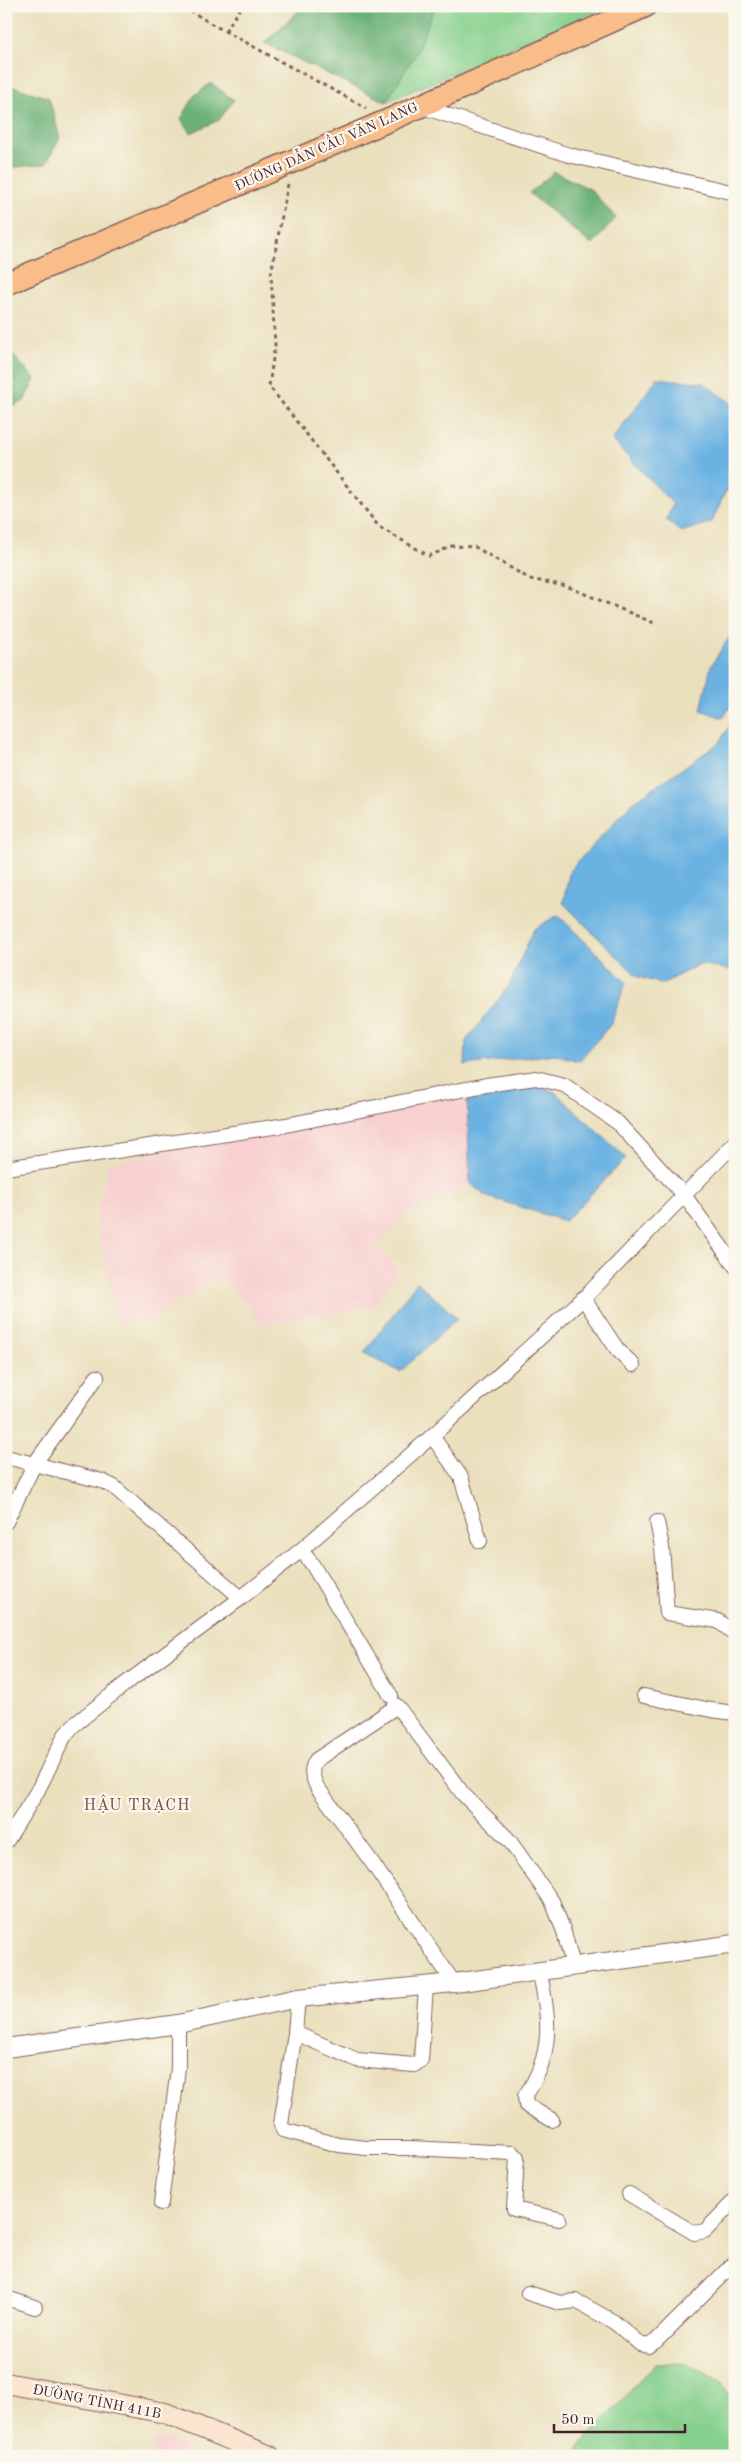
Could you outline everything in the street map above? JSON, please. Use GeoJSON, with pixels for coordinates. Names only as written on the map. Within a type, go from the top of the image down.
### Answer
{"type":"FeatureCollection","features":[{"type":"Feature","properties":{"kind":"main road","name":"ĐƯỜNG DẪN CẦU VĂN LANG"},"geometry":{"type":"LineString","coordinates":[[6,284],[389,120],[645,6]]}},
{"type":"Feature","properties":{"kind":"main road","name":"ĐƯỜNG TỈNH 411B"},"geometry":{"type":"LineString","coordinates":[[6,2383],[165,2414],[270,2456]]}},
{"type":"Feature","properties":{"kind":"street"},"geometry":{"type":"LineString","coordinates":[[419,105],[569,155],[735,193]]}},
{"type":"Feature","properties":{"kind":"street"},"geometry":{"type":"LineString","coordinates":[[6,1168],[286,1125],[486,1085],[536,1078],[564,1085],[618,1123],[684,1195],[735,1266]]}},
{"type":"Feature","properties":{"kind":"street"},"geometry":{"type":"LineString","coordinates":[[6,1842],[38,1790],[65,1735],[74,1725],[125,1684],[242,1598],[301,1550],[432,1436],[584,1298],[735,1142]]}},
{"type":"Feature","properties":{"kind":"street"},"geometry":{"type":"LineString","coordinates":[[584,1298],[617,1349],[633,1364]]}},
{"type":"Feature","properties":{"kind":"street"},"geometry":{"type":"LineString","coordinates":[[6,1522],[35,1463],[97,1377]]}},
{"type":"Feature","properties":{"kind":"street"},"geometry":{"type":"LineString","coordinates":[[432,1436],[461,1477],[480,1541]]}},
{"type":"Feature","properties":{"kind":"street"},"geometry":{"type":"LineString","coordinates":[[6,1457],[102,1481],[114,1487],[242,1598]]}},
{"type":"Feature","properties":{"kind":"street"},"geometry":{"type":"LineString","coordinates":[[657,1522],[662,1547],[667,1613],[718,1620],[735,1634]]}},
{"type":"Feature","properties":{"kind":"street"},"geometry":{"type":"LineString","coordinates":[[301,1550],[312,1564],[390,1696]]}},
{"type":"Feature","properties":{"kind":"street"},"geometry":{"type":"LineString","coordinates":[[644,1696],[735,1713]]}},
{"type":"Feature","properties":{"kind":"street"},"geometry":{"type":"LineString","coordinates":[[454,1983],[382,1876],[317,1787],[312,1774],[312,1768],[316,1760],[397,1706],[463,1794],[509,1840],[552,1901],[563,1928],[573,1965]]}},
{"type":"Feature","properties":{"kind":"street"},"geometry":{"type":"LineString","coordinates":[[6,2048],[178,2024],[298,1998],[454,1983],[735,1944]]}},
{"type":"Feature","properties":{"kind":"street"},"geometry":{"type":"LineString","coordinates":[[539,1970],[547,2007],[549,2029],[541,2069],[525,2096],[526,2105],[552,2120]]}},
{"type":"Feature","properties":{"kind":"street"},"geometry":{"type":"LineString","coordinates":[[295,2033],[357,2060],[414,2065],[421,2060],[426,1986]]}},
{"type":"Feature","properties":{"kind":"street"},"geometry":{"type":"LineString","coordinates":[[298,1998],[295,2033],[281,2128],[283,2130],[339,2145],[366,2148],[513,2153],[517,2156],[514,2209],[559,2219]]}},
{"type":"Feature","properties":{"kind":"street"},"geometry":{"type":"LineString","coordinates":[[161,2203],[178,2068],[178,2024]]}},
{"type":"Feature","properties":{"kind":"street"},"geometry":{"type":"LineString","coordinates":[[629,2194],[694,2233],[705,2231],[735,2200]]}},
{"type":"Feature","properties":{"kind":"street"},"geometry":{"type":"LineString","coordinates":[[528,2293],[560,2303],[576,2301],[614,2322],[640,2344],[648,2346],[656,2341],[735,2262]]}},
{"type":"Feature","properties":{"kind":"street"},"geometry":{"type":"LineString","coordinates":[[6,2298],[35,2306]]}},
{"type":"Feature","properties":{"kind":"path"},"geometry":{"type":"LineString","coordinates":[[183,6],[225,31],[389,120]]}},
{"type":"Feature","properties":{"kind":"path"},"geometry":{"type":"LineString","coordinates":[[225,31],[242,6]]}},
{"type":"Feature","properties":{"kind":"path"},"geometry":{"type":"LineString","coordinates":[[292,162],[271,274],[275,346],[269,386],[379,527],[429,556],[452,546],[475,547],[530,579],[566,586],[654,624]]}},
{"type":"Feature","properties":{"kind":"shaded area"},"geometry":{"type":"Polygon","coordinates":[[[467,1094],[470,1183],[408,1214],[377,1246],[398,1271],[374,1306],[262,1325],[221,1275],[149,1320],[118,1324],[96,1220],[108,1163],[467,1094]]]}},
{"type":"Feature","properties":{"kind":"shaded area"},"geometry":{"type":"Polygon","coordinates":[[[158,2436],[202,2456],[149,2456],[158,2436]]]}},
{"type":"Feature","properties":{"kind":"green space"},"geometry":{"type":"Polygon","coordinates":[[[304,6],[435,6],[416,53],[386,102],[264,43],[304,6]]]}},
{"type":"Feature","properties":{"kind":"green space"},"geometry":{"type":"Polygon","coordinates":[[[435,6],[609,6],[386,102],[416,53],[435,6]]]}},
{"type":"Feature","properties":{"kind":"green space"},"geometry":{"type":"Polygon","coordinates":[[[211,83],[234,100],[219,120],[191,133],[181,119],[195,95],[211,83]]]}},
{"type":"Feature","properties":{"kind":"green space"},"geometry":{"type":"Polygon","coordinates":[[[6,84],[49,98],[60,138],[46,164],[6,168],[6,84]]]}},
{"type":"Feature","properties":{"kind":"green space"},"geometry":{"type":"Polygon","coordinates":[[[554,172],[590,189],[616,218],[592,245],[529,193],[554,172]]]}},
{"type":"Feature","properties":{"kind":"green space"},"geometry":{"type":"Polygon","coordinates":[[[7,349],[35,379],[24,401],[6,410],[7,349]]]}},
{"type":"Feature","properties":{"kind":"green space"},"geometry":{"type":"Polygon","coordinates":[[[687,2363],[721,2382],[735,2406],[735,2456],[571,2456],[655,2364],[687,2363]]]}},
{"type":"Feature","properties":{"kind":"water"},"geometry":{"type":"Polygon","coordinates":[[[657,378],[704,383],[735,406],[735,497],[726,490],[712,522],[681,532],[666,520],[673,504],[612,440],[657,378]]]}},
{"type":"Feature","properties":{"kind":"water"},"geometry":{"type":"Polygon","coordinates":[[[735,628],[735,700],[723,718],[701,710],[711,666],[735,628]]]}},
{"type":"Feature","properties":{"kind":"water"},"geometry":{"type":"Polygon","coordinates":[[[735,718],[735,971],[700,964],[662,984],[638,977],[563,903],[570,870],[632,803],[718,744],[735,718]]]}},
{"type":"Feature","properties":{"kind":"water"},"geometry":{"type":"Polygon","coordinates":[[[558,915],[626,982],[611,1024],[579,1061],[554,1054],[465,1065],[466,1041],[509,986],[534,929],[558,915]]]}},
{"type":"Feature","properties":{"kind":"water"},"geometry":{"type":"Polygon","coordinates":[[[527,1082],[555,1092],[626,1158],[565,1221],[485,1196],[470,1183],[467,1094],[527,1082]]]}},
{"type":"Feature","properties":{"kind":"water"},"geometry":{"type":"Polygon","coordinates":[[[417,1282],[457,1318],[400,1372],[364,1353],[417,1282]]]}},
{"type":"Feature","properties":{"kind":"district","name":"HẬU TRẠCH"},"geometry":{"type":"Point","coordinates":[137,1804]}}]}
